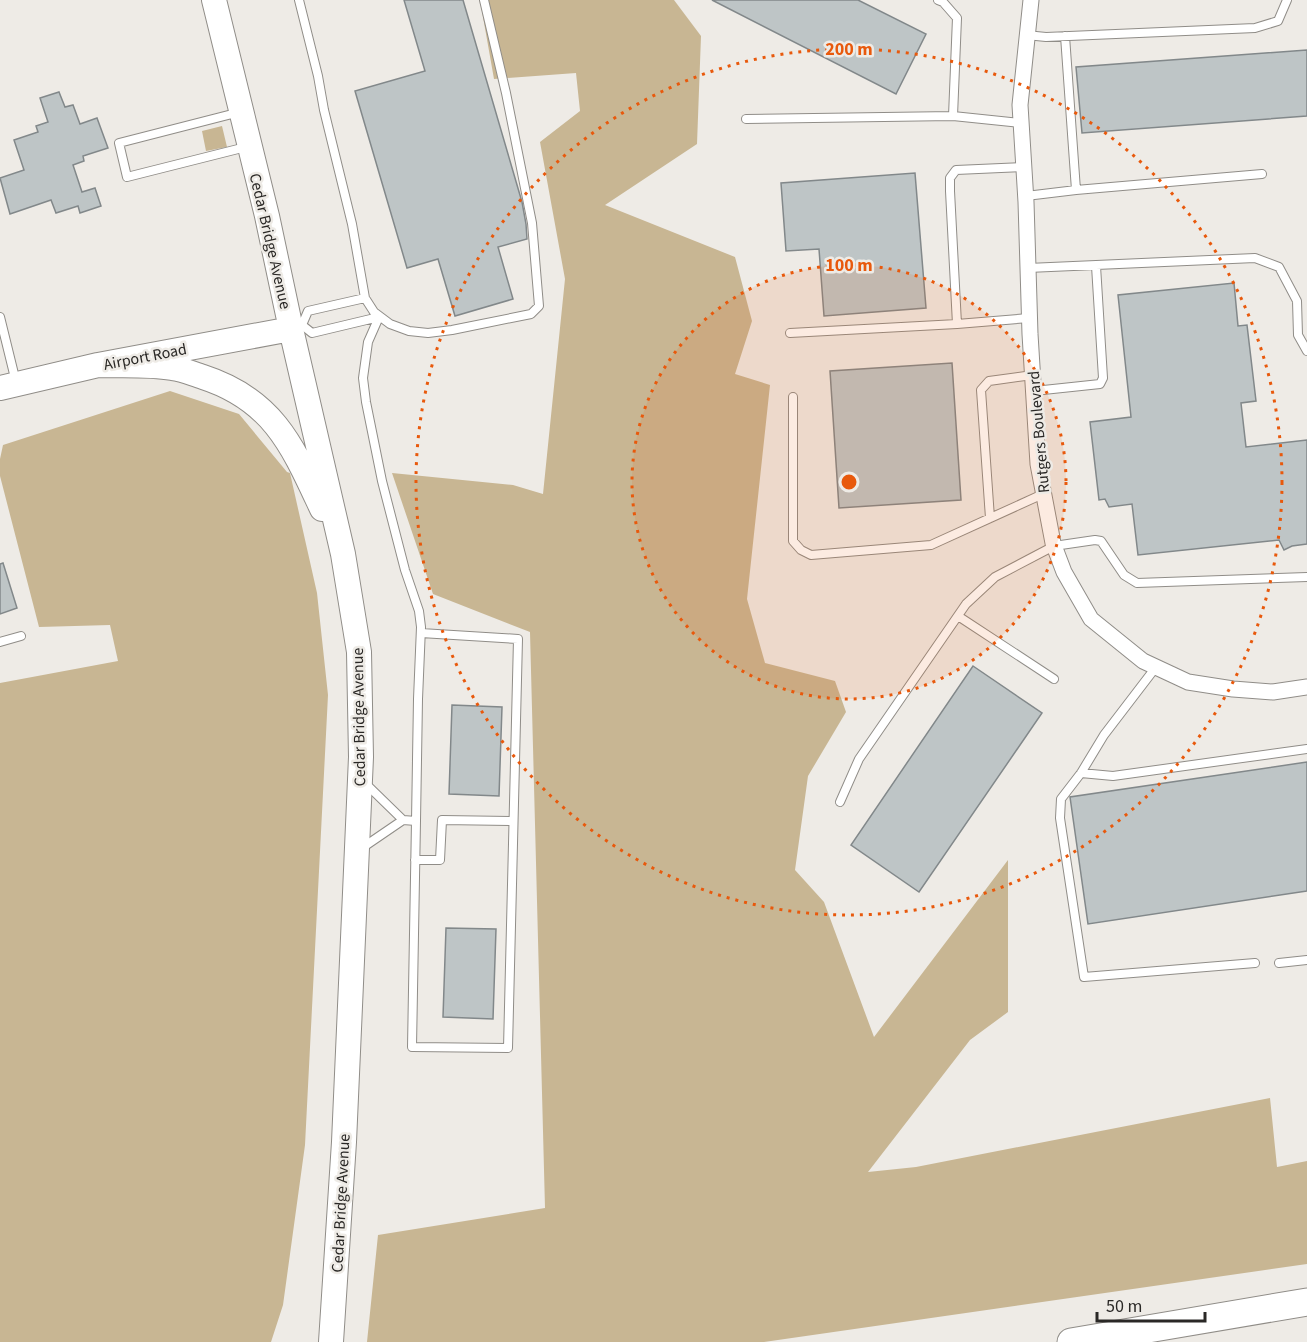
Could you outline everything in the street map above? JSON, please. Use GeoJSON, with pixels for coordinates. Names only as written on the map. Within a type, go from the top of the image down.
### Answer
{"type":"FeatureCollection","features":[{"type":"Feature","properties":{"kind":"highway"},"geometry":{"type":"LineString","coordinates":[[1071,1342],[1307,1302]]}},
{"type":"Feature","properties":{"kind":"main road","name":"Cedar Bridge Avenue"},"geometry":{"type":"LineString","coordinates":[[214,0],[296,327],[343,554],[359,652],[360,778],[344,1142],[331,1342]]}},
{"type":"Feature","properties":{"kind":"main road","name":"Airport Road"},"geometry":{"type":"LineString","coordinates":[[8,386],[98,365],[296,327]]}},
{"type":"Feature","properties":{"kind":"main road"},"geometry":{"type":"LineString","coordinates":[[98,365],[174,368],[220,382],[248,398],[288,439],[343,554]]}},
{"type":"Feature","properties":{"kind":"street","name":"Rutgers Boulevard"},"geometry":{"type":"LineString","coordinates":[[1031,0],[1020,105],[1026,196],[1029,318],[1038,464],[1054,546],[1064,572],[1091,620],[1143,661],[1188,682],[1273,692],[1307,687]]}},
{"type":"Feature","properties":{"kind":"lane"},"geometry":{"type":"LineString","coordinates":[[298,0],[352,224],[365,298],[379,317],[409,331],[428,333],[531,314],[539,306],[532,223],[506,93],[484,0]]}},
{"type":"Feature","properties":{"kind":"lane"},"geometry":{"type":"LineString","coordinates":[[938,0],[943,2],[957,18],[953,116]]}},
{"type":"Feature","properties":{"kind":"lane"},"geometry":{"type":"LineString","coordinates":[[1026,35],[1065,36],[1255,28],[1278,21],[1287,0]]}},
{"type":"Feature","properties":{"kind":"lane"},"geometry":{"type":"LineString","coordinates":[[1065,36],[1076,190]]}},
{"type":"Feature","properties":{"kind":"lane"},"geometry":{"type":"LineString","coordinates":[[241,111],[119,143],[127,177],[250,146]]}},
{"type":"Feature","properties":{"kind":"lane"},"geometry":{"type":"LineString","coordinates":[[746,119],[953,116],[1021,123]]}},
{"type":"Feature","properties":{"kind":"lane"},"geometry":{"type":"LineString","coordinates":[[957,324],[950,191],[952,173],[962,168],[1024,167]]}},
{"type":"Feature","properties":{"kind":"lane"},"geometry":{"type":"LineString","coordinates":[[1026,196],[1262,174]]}},
{"type":"Feature","properties":{"kind":"lane"},"geometry":{"type":"LineString","coordinates":[[1028,268],[1255,258],[1280,267],[1297,301],[1298,335],[1307,351]]}},
{"type":"Feature","properties":{"kind":"lane"},"geometry":{"type":"LineString","coordinates":[[990,518],[981,390],[989,381],[1100,384],[1103,378],[1096,266]]}},
{"type":"Feature","properties":{"kind":"lane"},"geometry":{"type":"LineString","coordinates":[[365,298],[308,311],[296,327],[312,333],[379,317]]}},
{"type":"Feature","properties":{"kind":"lane"},"geometry":{"type":"LineString","coordinates":[[0,317],[8,386]]}},
{"type":"Feature","properties":{"kind":"lane"},"geometry":{"type":"LineString","coordinates":[[379,317],[368,342],[363,378],[366,402],[382,481],[405,570],[419,611],[421,633],[412,1047],[508,1048],[518,639],[421,633]]}},
{"type":"Feature","properties":{"kind":"lane"},"geometry":{"type":"LineString","coordinates":[[790,333],[1029,318]]}},
{"type":"Feature","properties":{"kind":"lane"},"geometry":{"type":"LineString","coordinates":[[793,397],[794,541],[801,550],[811,555],[930,545],[1044,494]]}},
{"type":"Feature","properties":{"kind":"lane"},"geometry":{"type":"LineString","coordinates":[[840,802],[859,759],[966,604],[995,577],[1054,546],[1101,541],[1124,575],[1137,583],[1307,577]]}},
{"type":"Feature","properties":{"kind":"lane"},"geometry":{"type":"LineString","coordinates":[[958,616],[1054,679]]}},
{"type":"Feature","properties":{"kind":"lane"},"geometry":{"type":"LineString","coordinates":[[0,642],[21,636]]}},
{"type":"Feature","properties":{"kind":"lane"},"geometry":{"type":"LineString","coordinates":[[1156,667],[1104,735],[1081,773],[1061,799],[1060,818],[1084,977],[1255,963]]}},
{"type":"Feature","properties":{"kind":"lane"},"geometry":{"type":"LineString","coordinates":[[1081,773],[1113,776],[1307,748]]}},
{"type":"Feature","properties":{"kind":"lane"},"geometry":{"type":"LineString","coordinates":[[360,778],[403,820]]}},
{"type":"Feature","properties":{"kind":"lane"},"geometry":{"type":"LineString","coordinates":[[357,851],[403,820],[416,821]]}},
{"type":"Feature","properties":{"kind":"lane"},"geometry":{"type":"LineString","coordinates":[[415,860],[440,860],[442,820],[513,821]]}},
{"type":"Feature","properties":{"kind":"lane"},"geometry":{"type":"LineString","coordinates":[[1279,963],[1307,960]]}},
{"type":"Feature","properties":{"kind":"shaded area"},"geometry":{"type":"Polygon","coordinates":[[[480,0],[674,0],[701,36],[697,144],[605,205],[735,257],[752,321],[735,374],[770,385],[747,599],[765,663],[835,681],[846,712],[808,776],[795,870],[824,902],[874,1037],[1008,860],[1008,1012],[970,1040],[868,1172],[916,1167],[1270,1098],[1277,1167],[1307,1161],[1307,1264],[764,1342],[367,1342],[378,1235],[545,1208],[530,632],[433,594],[392,473],[513,485],[543,494],[565,279],[540,142],[580,111],[576,73],[494,79],[480,0]]]}},
{"type":"Feature","properties":{"kind":"shaded area"},"geometry":{"type":"Polygon","coordinates":[[[222,126],[227,147],[206,151],[202,131],[222,126]]]}},
{"type":"Feature","properties":{"kind":"shaded area"},"geometry":{"type":"Polygon","coordinates":[[[170,391],[239,414],[290,473],[317,593],[328,695],[305,1145],[283,1305],[271,1342],[0,1342],[0,683],[118,661],[110,625],[39,627],[0,476],[0,459],[3,445],[170,391]]]}},
{"type":"Feature","properties":{"kind":"building"},"geometry":{"type":"Polygon","coordinates":[[[404,0],[463,0],[522,202],[526,224],[527,239],[498,247],[513,299],[455,316],[438,259],[407,268],[355,91],[425,71],[404,0]]]}},
{"type":"Feature","properties":{"kind":"building"},"geometry":{"type":"Polygon","coordinates":[[[712,0],[858,0],[926,34],[896,94],[712,0]]]}},
{"type":"Feature","properties":{"kind":"building"},"geometry":{"type":"Polygon","coordinates":[[[1307,50],[1307,116],[1082,133],[1076,67],[1307,50]]]}},
{"type":"Feature","properties":{"kind":"building"},"geometry":{"type":"Polygon","coordinates":[[[59,92],[65,107],[73,105],[80,124],[97,118],[108,148],[83,156],[84,161],[73,165],[82,192],[95,188],[101,206],[80,213],[78,206],[56,213],[51,200],[10,214],[0,178],[24,170],[14,140],[38,132],[36,126],[48,122],[40,98],[59,92]]]}},
{"type":"Feature","properties":{"kind":"building"},"geometry":{"type":"Polygon","coordinates":[[[915,173],[926,308],[824,316],[819,249],[786,251],[781,183],[915,173]]]}},
{"type":"Feature","properties":{"kind":"building"},"geometry":{"type":"Polygon","coordinates":[[[1234,283],[1238,326],[1247,325],[1256,401],[1241,403],[1246,447],[1307,440],[1307,544],[1292,546],[1284,550],[1279,540],[1138,555],[1132,504],[1109,507],[1105,499],[1099,500],[1090,422],[1131,417],[1118,295],[1234,283]]]}},
{"type":"Feature","properties":{"kind":"building"},"geometry":{"type":"Polygon","coordinates":[[[952,363],[961,500],[839,508],[830,371],[952,363]]]}},
{"type":"Feature","properties":{"kind":"building"},"geometry":{"type":"Polygon","coordinates":[[[3,563],[17,608],[0,614],[0,564],[3,563]]]}},
{"type":"Feature","properties":{"kind":"building"},"geometry":{"type":"Polygon","coordinates":[[[973,666],[1042,713],[919,892],[851,845],[973,666]]]}},
{"type":"Feature","properties":{"kind":"building"},"geometry":{"type":"Polygon","coordinates":[[[452,705],[502,707],[499,796],[449,794],[452,705]]]}},
{"type":"Feature","properties":{"kind":"building"},"geometry":{"type":"Polygon","coordinates":[[[1307,762],[1307,891],[1088,924],[1070,797],[1307,762]]]}},
{"type":"Feature","properties":{"kind":"building"},"geometry":{"type":"Polygon","coordinates":[[[446,928],[496,929],[493,1019],[443,1017],[446,928]]]}}]}
